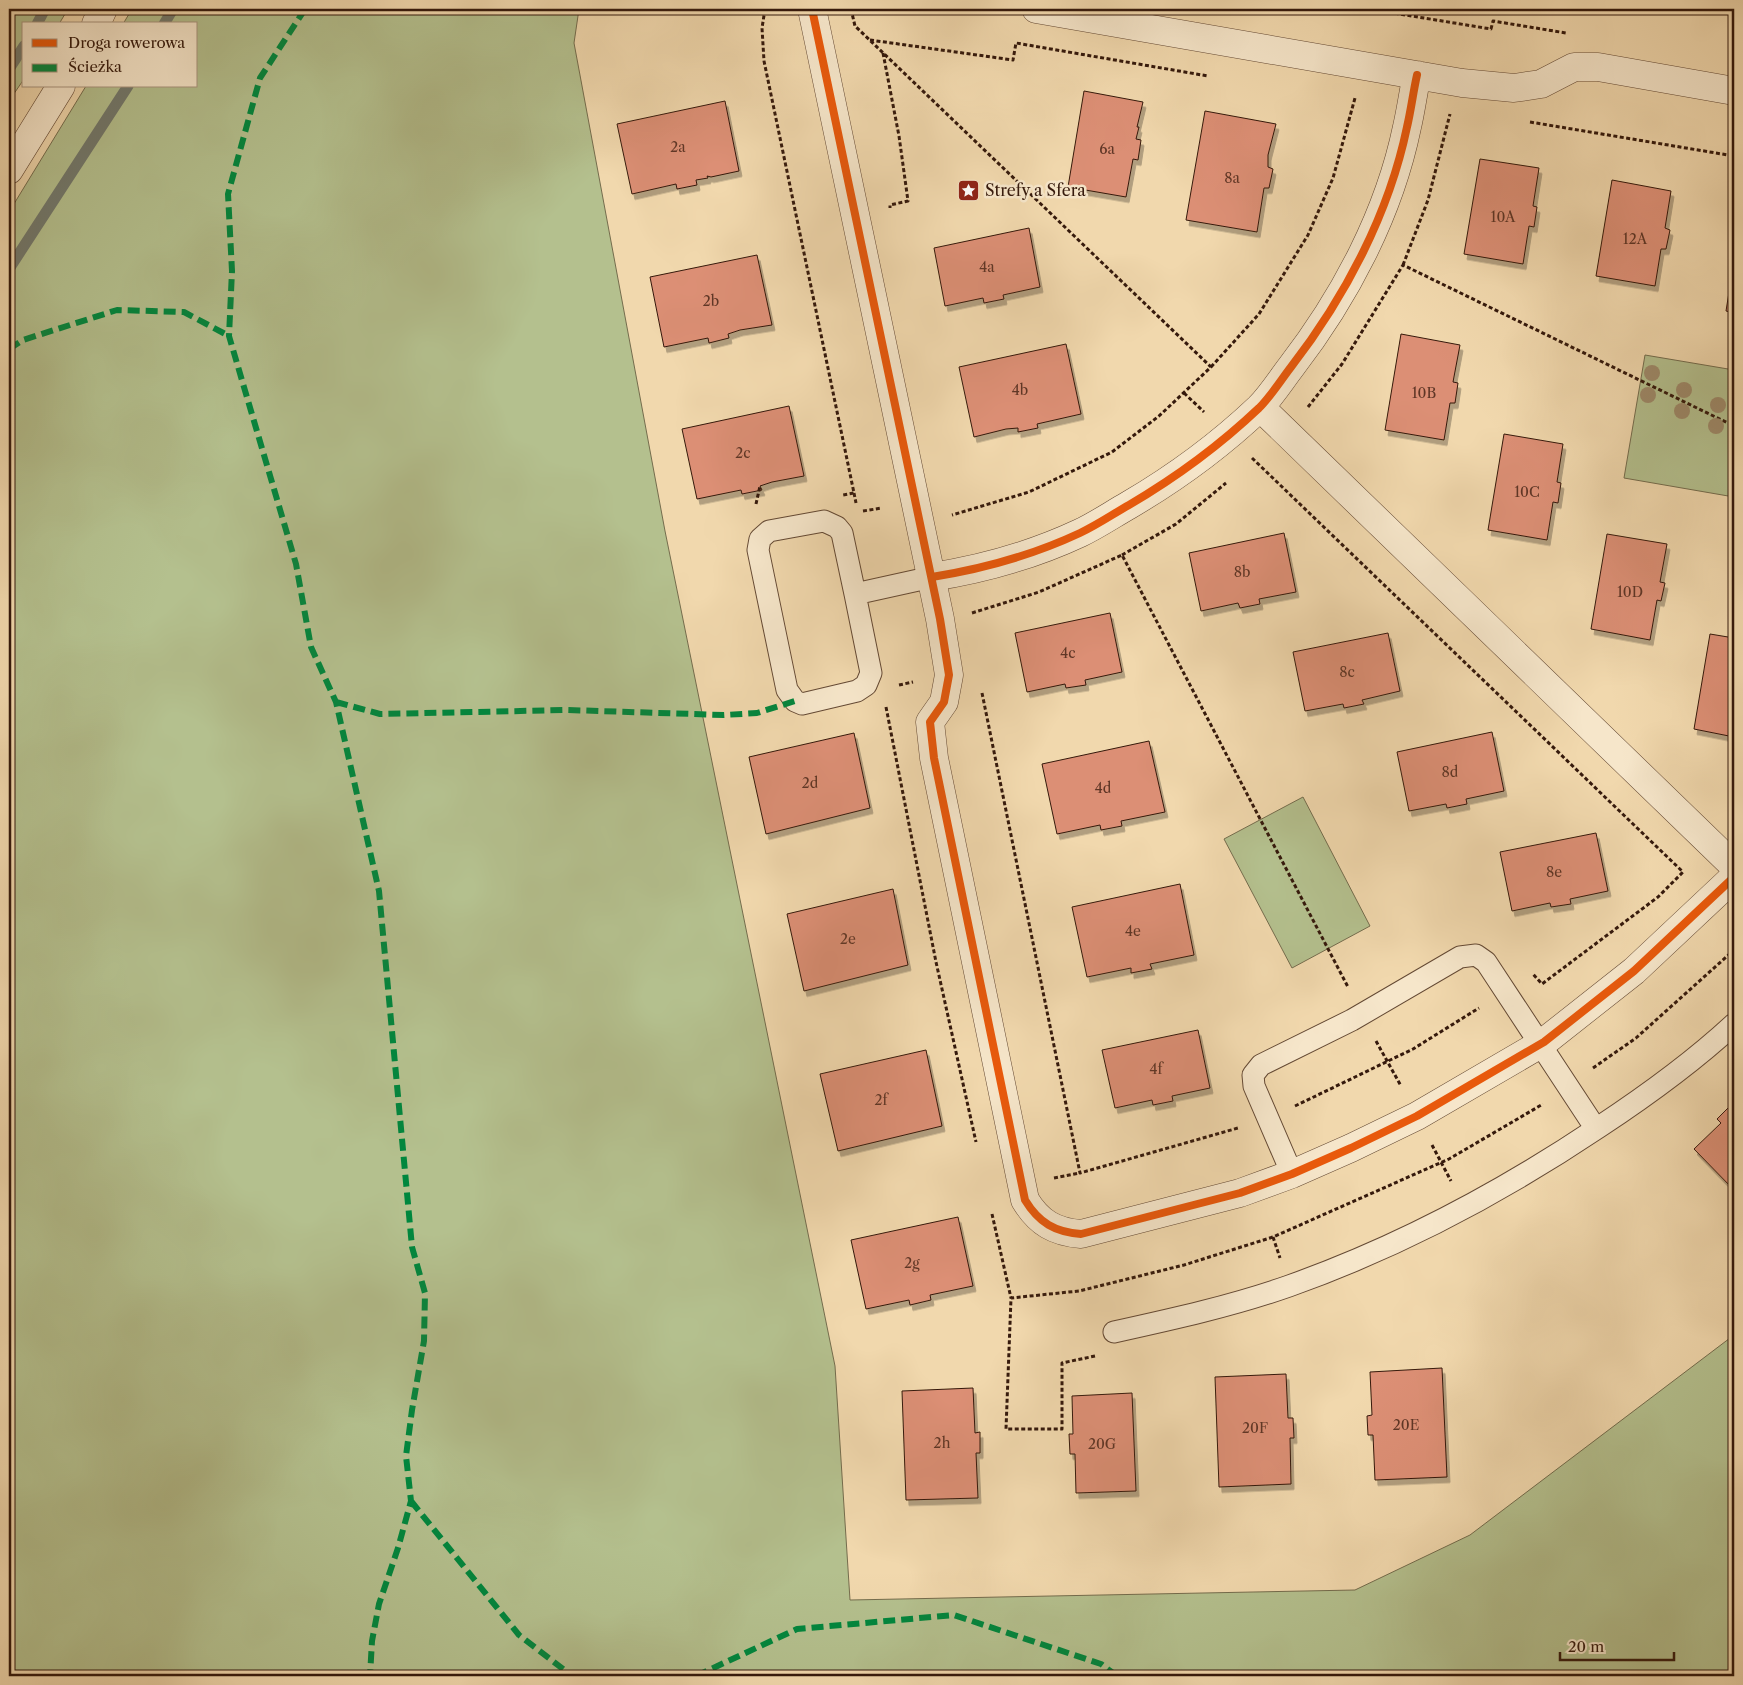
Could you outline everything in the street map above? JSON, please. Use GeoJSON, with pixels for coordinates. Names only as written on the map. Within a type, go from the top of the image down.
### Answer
{"type":"FeatureCollection","features":[{"type":"Feature","properties":{"kind":"street"},"geometry":{"type":"LineString","coordinates":[[97,22],[103,9]]}},
{"type":"Feature","properties":{"kind":"street"},"geometry":{"type":"LineString","coordinates":[[812,9],[932,577],[948,675],[944,702],[930,722],[934,758],[1025,1200],[1032,1211],[1051,1228],[1063,1233],[1081,1234],[1240,1193],[1292,1174],[1417,1116],[1540,1045],[1634,970],[1734,877]]}},
{"type":"Feature","properties":{"kind":"street"},"geometry":{"type":"LineString","coordinates":[[1036,9],[1462,83],[1514,88],[1542,84],[1574,67],[1598,67],[1734,91]]}},
{"type":"Feature","properties":{"kind":"street"},"geometry":{"type":"LineString","coordinates":[[932,577],[962,572],[1010,560],[1080,533],[1155,490],[1228,435],[1260,407],[1308,346],[1339,298],[1368,240],[1394,174],[1407,128],[1417,75]]}},
{"type":"Feature","properties":{"kind":"street"},"geometry":{"type":"LineString","coordinates":[[9,170],[60,88]]}},
{"type":"Feature","properties":{"kind":"street"},"geometry":{"type":"LineString","coordinates":[[1260,407],[1734,866]]}},
{"type":"Feature","properties":{"kind":"lane"},"geometry":{"type":"LineString","coordinates":[[824,521],[837,527],[842,533],[855,594],[871,673],[866,685],[857,691],[802,704],[794,700],[787,690],[758,550],[760,539],[769,531],[824,521]]}},
{"type":"Feature","properties":{"kind":"lane"},"geometry":{"type":"LineString","coordinates":[[855,594],[932,577]]}},
{"type":"Feature","properties":{"kind":"lane"},"geometry":{"type":"LineString","coordinates":[[1292,1174],[1254,1086],[1254,1075],[1261,1065],[1362,1013],[1460,957],[1476,955],[1486,962],[1596,1129]]}},
{"type":"Feature","properties":{"kind":"lane"},"geometry":{"type":"LineString","coordinates":[[1114,1332],[1200,1313],[1289,1286],[1381,1251],[1465,1209],[1555,1156],[1634,1103],[1734,1024]]}},
{"type":"Feature","properties":{"kind":"path"},"geometry":{"type":"LineString","coordinates":[[765,9],[762,28],[764,61],[854,493],[836,497]]}},
{"type":"Feature","properties":{"kind":"path"},"geometry":{"type":"LineString","coordinates":[[851,9],[855,26],[869,40],[1211,367]]}},
{"type":"Feature","properties":{"kind":"path"},"geometry":{"type":"LineString","coordinates":[[1369,9],[1491,29],[1493,21],[1570,34]]}},
{"type":"Feature","properties":{"kind":"path"},"geometry":{"type":"LineString","coordinates":[[869,40],[1013,60],[1016,44],[1217,77]]}},
{"type":"Feature","properties":{"kind":"path"},"geometry":{"type":"LineString","coordinates":[[883,53],[899,136],[908,201],[890,205],[892,214]]}},
{"type":"Feature","properties":{"kind":"path"},"geometry":{"type":"LineString","coordinates":[[952,515],[1029,492],[1112,452],[1159,416],[1211,367],[1259,314],[1308,235],[1333,178],[1355,97],[1345,96]]}},
{"type":"Feature","properties":{"kind":"path"},"geometry":{"type":"LineString","coordinates":[[1528,122],[1734,156]]}},
{"type":"Feature","properties":{"kind":"path"},"geometry":{"type":"LineString","coordinates":[[1307,408],[1342,364],[1403,266],[1734,426]]}},
{"type":"Feature","properties":{"kind":"path"},"geometry":{"type":"LineString","coordinates":[[981,687],[1080,1173],[1214,1137],[1267,1118],[1387,1062],[1413,1049],[1533,974],[1542,984],[1658,897],[1683,872],[1184,392]]}},
{"type":"Feature","properties":{"kind":"path"},"geometry":{"type":"LineString","coordinates":[[754,514],[760,486]]}},
{"type":"Feature","properties":{"kind":"path"},"geometry":{"type":"LineString","coordinates":[[950,505],[970,614],[969,621]]}},
{"type":"Feature","properties":{"kind":"path"},"geometry":{"type":"LineString","coordinates":[[970,614],[1039,592],[1122,555],[1465,1209]]}},
{"type":"Feature","properties":{"kind":"path"},"geometry":{"type":"LineString","coordinates":[[1114,1332],[1118,1352],[1062,1363],[1062,1429],[1006,1429],[1011,1298],[1079,1291],[1184,1265],[1273,1237],[1441,1163],[1541,1106],[1636,1038],[1734,950]]}},
{"type":"Feature","properties":{"kind":"green space"},"geometry":{"type":"Polygon","coordinates":[[[9,9],[68,9],[60,22],[22,22],[22,82],[9,101],[9,9]]]}},
{"type":"Feature","properties":{"kind":"green space"},"geometry":{"type":"Polygon","coordinates":[[[132,9],[579,9],[574,43],[665,531],[835,1366],[850,1600],[1355,1590],[1470,1535],[1734,1335],[1734,1676],[9,1676],[9,212],[85,88],[198,88],[198,22],[124,22],[132,9]]]}},
{"type":"Feature","properties":{"kind":"green space"},"geometry":{"type":"Polygon","coordinates":[[[1645,355],[1734,370],[1734,497],[1624,478],[1645,355]]]}},
{"type":"Feature","properties":{"kind":"green space"},"geometry":{"type":"Polygon","coordinates":[[[1303,797],[1370,926],[1292,968],[1224,839],[1303,797]]]}},
{"type":"Feature","properties":{"kind":"building"},"geometry":{"type":"Polygon","coordinates":[[[1084,91],[1143,102],[1137,127],[1139,127],[1136,139],[1141,140],[1138,160],[1133,159],[1126,197],[1068,187],[1084,91]]]}},
{"type":"Feature","properties":{"kind":"building"},"geometry":{"type":"Polygon","coordinates":[[[725,101],[739,171],[711,177],[707,176],[708,178],[696,180],[697,185],[677,189],[676,184],[632,194],[617,124],[725,101]]]}},
{"type":"Feature","properties":{"kind":"building"},"geometry":{"type":"Polygon","coordinates":[[[1205,111],[1276,124],[1268,155],[1268,167],[1273,169],[1269,188],[1264,188],[1257,232],[1186,220],[1205,111]]]}},
{"type":"Feature","properties":{"kind":"building"},"geometry":{"type":"Polygon","coordinates":[[[1480,159],[1539,168],[1533,206],[1537,207],[1534,227],[1529,226],[1523,264],[1464,254],[1480,159]]]}},
{"type":"Feature","properties":{"kind":"building"},"geometry":{"type":"Polygon","coordinates":[[[1612,180],[1671,191],[1665,228],[1670,230],[1666,249],[1661,249],[1655,286],[1596,276],[1612,180]]]}},
{"type":"Feature","properties":{"kind":"building"},"geometry":{"type":"Polygon","coordinates":[[[1029,228],[1040,287],[1003,295],[1004,299],[984,303],[983,298],[945,306],[934,248],[1029,228]]]}},
{"type":"Feature","properties":{"kind":"building"},"geometry":{"type":"Polygon","coordinates":[[[757,255],[772,325],[740,330],[728,334],[729,338],[709,343],[708,338],[664,347],[650,277],[757,255]]]}},
{"type":"Feature","properties":{"kind":"building"},"geometry":{"type":"Polygon","coordinates":[[[1734,261],[1734,313],[1726,311],[1734,261]]]}},
{"type":"Feature","properties":{"kind":"building"},"geometry":{"type":"Polygon","coordinates":[[[1401,334],[1460,345],[1453,382],[1458,383],[1455,403],[1450,403],[1444,440],[1385,430],[1401,334]]]}},
{"type":"Feature","properties":{"kind":"building"},"geometry":{"type":"Polygon","coordinates":[[[1066,344],[1081,414],[1037,424],[1038,428],[1018,432],[1018,428],[1006,429],[974,437],[959,367],[1066,344]]]}},
{"type":"Feature","properties":{"kind":"building"},"geometry":{"type":"Polygon","coordinates":[[[789,406],[804,476],[760,486],[762,490],[742,494],[741,490],[697,499],[682,429],[789,406]]]}},
{"type":"Feature","properties":{"kind":"building"},"geometry":{"type":"Polygon","coordinates":[[[1504,434],[1563,444],[1557,482],[1561,483],[1558,503],[1553,502],[1547,540],[1488,530],[1504,434]]]}},
{"type":"Feature","properties":{"kind":"building"},"geometry":{"type":"Polygon","coordinates":[[[1284,533],[1296,592],[1259,599],[1260,604],[1240,608],[1238,603],[1201,611],[1189,553],[1284,533]]]}},
{"type":"Feature","properties":{"kind":"building"},"geometry":{"type":"Polygon","coordinates":[[[1607,534],[1667,544],[1660,582],[1665,583],[1661,601],[1657,600],[1650,640],[1591,629],[1607,534]]]}},
{"type":"Feature","properties":{"kind":"building"},"geometry":{"type":"Polygon","coordinates":[[[1110,613],[1122,672],[1085,680],[1086,685],[1066,688],[1065,684],[1027,692],[1015,633],[1110,613]]]}},
{"type":"Feature","properties":{"kind":"building"},"geometry":{"type":"Polygon","coordinates":[[[1388,633],[1400,691],[1362,700],[1364,704],[1344,708],[1343,704],[1305,711],[1293,652],[1388,633]]]}},
{"type":"Feature","properties":{"kind":"building"},"geometry":{"type":"Polygon","coordinates":[[[1710,634],[1734,638],[1734,737],[1694,729],[1710,634]]]}},
{"type":"Feature","properties":{"kind":"building"},"geometry":{"type":"Polygon","coordinates":[[[1492,732],[1504,791],[1466,799],[1467,804],[1447,808],[1446,804],[1409,811],[1397,752],[1492,732]]]}},
{"type":"Feature","properties":{"kind":"building"},"geometry":{"type":"Polygon","coordinates":[[[854,733],[870,808],[766,834],[749,757],[854,733]]]}},
{"type":"Feature","properties":{"kind":"building"},"geometry":{"type":"Polygon","coordinates":[[[1149,741],[1165,812],[1121,821],[1122,826],[1101,830],[1100,825],[1057,834],[1042,764],[1149,741]]]}},
{"type":"Feature","properties":{"kind":"building"},"geometry":{"type":"Polygon","coordinates":[[[1596,833],[1608,891],[1570,899],[1571,904],[1551,907],[1550,903],[1512,911],[1500,852],[1596,833]]]}},
{"type":"Feature","properties":{"kind":"building"},"geometry":{"type":"Polygon","coordinates":[[[1180,884],[1194,955],[1150,964],[1152,969],[1131,973],[1131,968],[1087,977],[1072,907],[1180,884]]]}},
{"type":"Feature","properties":{"kind":"building"},"geometry":{"type":"Polygon","coordinates":[[[893,889],[908,965],[804,991],[787,914],[893,889]]]}},
{"type":"Feature","properties":{"kind":"building"},"geometry":{"type":"Polygon","coordinates":[[[1198,1030],[1210,1088],[1172,1096],[1173,1101],[1153,1105],[1152,1100],[1115,1108],[1102,1050],[1198,1030]]]}},
{"type":"Feature","properties":{"kind":"building"},"geometry":{"type":"Polygon","coordinates":[[[926,1050],[942,1126],[838,1151],[820,1074],[926,1050]]]}},
{"type":"Feature","properties":{"kind":"building"},"geometry":{"type":"Polygon","coordinates":[[[1731,1105],[1734,1108],[1734,1190],[1694,1149],[1721,1123],[1717,1119],[1731,1105]]]}},
{"type":"Feature","properties":{"kind":"building"},"geometry":{"type":"Polygon","coordinates":[[[958,1217],[973,1286],[930,1295],[931,1300],[910,1305],[909,1300],[866,1309],[851,1240],[958,1217]]]}},
{"type":"Feature","properties":{"kind":"building"},"geometry":{"type":"Polygon","coordinates":[[[1442,1368],[1447,1477],[1375,1480],[1373,1435],[1368,1435],[1367,1416],[1372,1415],[1370,1372],[1442,1368]]]}},
{"type":"Feature","properties":{"kind":"building"},"geometry":{"type":"Polygon","coordinates":[[[1286,1374],[1288,1418],[1293,1418],[1294,1438],[1290,1438],[1291,1484],[1219,1487],[1215,1377],[1286,1374]]]}},
{"type":"Feature","properties":{"kind":"building"},"geometry":{"type":"Polygon","coordinates":[[[973,1388],[975,1433],[980,1432],[980,1453],[976,1453],[978,1498],[906,1500],[902,1391],[973,1388]]]}},
{"type":"Feature","properties":{"kind":"building"},"geometry":{"type":"Polygon","coordinates":[[[1132,1393],[1136,1491],[1076,1493],[1075,1454],[1070,1454],[1069,1434],[1073,1434],[1072,1396],[1132,1393]]]}},
{"type":"Feature","properties":{"kind":"waterway"},"geometry":{"type":"LineString","coordinates":[[38,22],[45,9]]}},
{"type":"Feature","properties":{"kind":"waterway"},"geometry":{"type":"LineString","coordinates":[[165,22],[173,9]]}},
{"type":"Feature","properties":{"kind":"waterway"},"geometry":{"type":"LineString","coordinates":[[9,69],[22,49]]}},
{"type":"Feature","properties":{"kind":"waterway"},"geometry":{"type":"LineString","coordinates":[[9,269],[127,88]]}},
{"type":"Feature","properties":{"kind":"marked path"},"geometry":{"type":"LineString","coordinates":[[305,9],[260,78],[228,194],[232,271],[229,336],[296,564],[311,647],[336,702],[379,891],[412,1247],[425,1293],[424,1341],[406,1456],[411,1501],[398,1548],[379,1604],[372,1641],[370,1676]]}},
{"type":"Feature","properties":{"kind":"marked path"},"geometry":{"type":"LineString","coordinates":[[9,349],[23,340],[117,310],[184,312],[229,336]]}},
{"type":"Feature","properties":{"kind":"marked path"},"geometry":{"type":"LineString","coordinates":[[336,702],[380,714],[567,710],[724,715],[757,713],[795,701]]}},
{"type":"Feature","properties":{"kind":"marked path"},"geometry":{"type":"LineString","coordinates":[[411,1501],[519,1635],[572,1676]]}},
{"type":"Feature","properties":{"kind":"marked path"},"geometry":{"type":"LineString","coordinates":[[696,1676],[797,1629],[954,1615],[1101,1664],[1117,1676]]}},
{"type":"Feature","properties":{"kind":"cycle path"},"geometry":{"type":"LineString","coordinates":[[812,9],[940,619],[949,675],[944,702],[930,722],[934,758],[1025,1200],[1036,1215],[1048,1225],[1063,1231],[1081,1234],[1240,1193],[1292,1174],[1351,1148],[1417,1116],[1544,1042],[1634,971],[1734,877]]}},
{"type":"Feature","properties":{"kind":"cycle path"},"geometry":{"type":"LineString","coordinates":[[932,577],[1008,560],[1044,548],[1086,530],[1146,495],[1180,472],[1213,448],[1259,408],[1311,340],[1329,312],[1347,283],[1377,223],[1399,159],[1417,75]]}},
{"type":"Feature","properties":{"kind":"place","name":"Strefy a Sfera"},"geometry":{"type":"Point","coordinates":[969,190]}}]}
